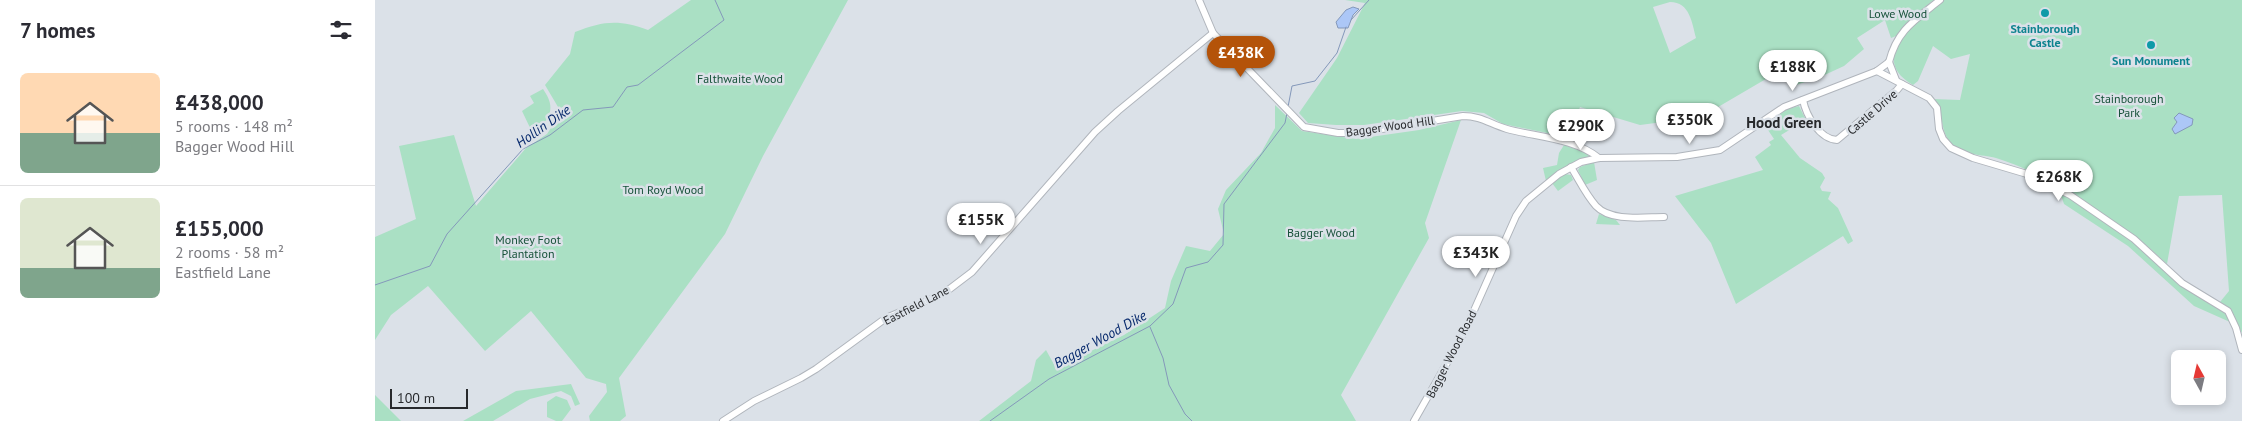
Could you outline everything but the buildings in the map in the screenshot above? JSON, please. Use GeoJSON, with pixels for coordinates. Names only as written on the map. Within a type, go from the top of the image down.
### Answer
{"type":"FeatureCollection","features":[{"type":"Feature","properties":{"kind":"street"},"geometry":{"type":"LineString","coordinates":[[1199,0],[1213,34]]}},
{"type":"Feature","properties":{"kind":"street"},"geometry":{"type":"LineString","coordinates":[[1599,158],[1677,157],[1720,150],[1784,107],[1877,71],[1889,62],[1895,41],[1903,31],[1940,0]]}},
{"type":"Feature","properties":{"kind":"street","name":"Bagger Wood Hill"},"geometry":{"type":"LineString","coordinates":[[1213,34],[1283,108],[1304,127],[1339,133],[1357,133],[1463,116],[1477,116],[1500,127],[1572,144],[1599,158]]}},
{"type":"Feature","properties":{"kind":"street","name":"Eastfield Lane"},"geometry":{"type":"LineString","coordinates":[[723,421],[754,400],[816,369],[886,318],[943,294],[972,272],[1095,132],[1117,111],[1213,34]]}},
{"type":"Feature","properties":{"kind":"street"},"geometry":{"type":"LineString","coordinates":[[1889,62],[1899,82]]}},
{"type":"Feature","properties":{"kind":"street"},"geometry":{"type":"LineString","coordinates":[[1877,71],[1929,98],[1937,108],[1939,129],[1943,139],[1951,148],[1973,158],[2027,174],[2070,195],[2134,238],[2182,283],[2228,311],[2236,328],[2242,350]]}},
{"type":"Feature","properties":{"kind":"street","name":"Castle Drive"},"geometry":{"type":"LineString","coordinates":[[1803,100],[1808,117],[1828,138],[1837,140],[1877,108],[1899,82]]}},
{"type":"Feature","properties":{"kind":"street","name":"Bagger Wood Road"},"geometry":{"type":"LineString","coordinates":[[1414,421],[1464,333],[1499,250],[1520,208],[1559,174],[1571,167],[1599,158]]}},
{"type":"Feature","properties":{"kind":"street"},"geometry":{"type":"LineString","coordinates":[[1571,167],[1595,205],[1601,211],[1620,216],[1664,217]]}},
{"type":"Feature","properties":{"kind":"green space"},"geometry":{"type":"Polygon","coordinates":[[[691,0],[848,0],[763,156],[725,234],[619,378],[626,416],[620,421],[590,421],[589,416],[607,392],[606,384],[586,378],[531,311],[485,351],[428,286],[391,315],[375,340],[375,237],[416,219],[399,146],[454,135],[476,206],[526,148],[547,134],[561,112],[545,85],[570,54],[575,32],[611,23],[628,24],[648,30],[691,0]]]}},
{"type":"Feature","properties":{"kind":"green space","name":"Lowe Wood"},"geometry":{"type":"Polygon","coordinates":[[[1345,0],[1934,0],[1911,18],[1896,36],[1891,38],[1885,20],[1857,38],[1864,49],[1844,66],[1818,78],[1814,72],[1802,75],[1805,82],[1790,87],[1785,72],[1771,76],[1701,117],[1640,125],[1580,107],[1567,140],[1552,134],[1503,124],[1484,113],[1462,111],[1364,125],[1308,123],[1299,113],[1337,58],[1365,3],[1345,0]],[[1670,2],[1653,7],[1670,53],[1696,38],[1689,14],[1686,9],[1677,3],[1670,2]]]}},
{"type":"Feature","properties":{"kind":"green space","name":"Stainborough Park"},"geometry":{"type":"Polygon","coordinates":[[[1944,0],[2242,0],[2242,333],[2230,309],[2220,302],[2229,291],[2222,195],[2179,196],[2167,264],[2146,245],[2145,253],[2180,285],[2226,312],[2230,322],[2194,306],[2128,246],[2064,204],[2061,195],[2071,191],[2015,165],[1996,158],[1967,153],[1952,144],[1945,133],[1939,110],[1933,99],[1960,100],[1970,54],[1951,59],[1933,46],[1918,81],[1913,85],[1900,74],[1894,63],[1895,51],[1901,40],[1911,28],[1944,0]]]}},
{"type":"Feature","properties":{"kind":"green space"},"geometry":{"type":"Polygon","coordinates":[[[543,89],[550,102],[550,113],[544,123],[533,134],[522,111],[534,103],[530,96],[543,89]]]}},
{"type":"Feature","properties":{"kind":"green space","name":"Bagger Wood"},"geometry":{"type":"Polygon","coordinates":[[[1275,105],[1302,131],[1356,139],[1419,130],[1461,120],[1425,223],[1429,238],[1341,395],[1356,421],[979,421],[1031,381],[1036,360],[1046,350],[1056,368],[1124,335],[1165,308],[1171,281],[1186,246],[1210,251],[1224,234],[1218,209],[1226,190],[1261,153],[1275,128],[1275,105]]]}},
{"type":"Feature","properties":{"kind":"green space"},"geometry":{"type":"Polygon","coordinates":[[[1799,106],[1806,120],[1781,135],[1800,158],[1822,173],[1825,178],[1820,187],[1822,191],[1831,192],[1828,199],[1838,208],[1853,241],[1848,244],[1843,236],[1736,304],[1711,243],[1675,196],[1763,170],[1755,157],[1771,145],[1769,142],[1774,139],[1764,124],[1787,109],[1799,106]]]}},
{"type":"Feature","properties":{"kind":"green space"},"geometry":{"type":"Polygon","coordinates":[[[1564,145],[1587,153],[1589,156],[1546,181],[1543,168],[1557,165],[1559,153],[1564,145]]]}},
{"type":"Feature","properties":{"kind":"green space"},"geometry":{"type":"Polygon","coordinates":[[[1594,162],[1597,180],[1585,185],[1578,170],[1580,167],[1594,162]]]}},
{"type":"Feature","properties":{"kind":"green space"},"geometry":{"type":"Polygon","coordinates":[[[1565,174],[1571,175],[1573,180],[1558,191],[1552,183],[1565,174]]]}},
{"type":"Feature","properties":{"kind":"green space"},"geometry":{"type":"Polygon","coordinates":[[[1599,214],[1616,220],[1620,225],[1596,224],[1599,214]]]}},
{"type":"Feature","properties":{"kind":"green space"},"geometry":{"type":"Polygon","coordinates":[[[571,384],[580,404],[575,406],[571,396],[561,391],[530,399],[493,421],[463,421],[516,391],[571,384]]]}},
{"type":"Feature","properties":{"kind":"green space"},"geometry":{"type":"Polygon","coordinates":[[[375,395],[401,421],[375,421],[375,395]]]}},
{"type":"Feature","properties":{"kind":"green space"},"geometry":{"type":"Polygon","coordinates":[[[556,396],[567,400],[571,409],[562,421],[556,421],[547,417],[547,402],[556,396]]]}},
{"type":"Feature","properties":{"kind":"water"},"geometry":{"type":"Polygon","coordinates":[[[1353,7],[1359,9],[1353,15],[1348,28],[1338,28],[1336,22],[1346,10],[1353,7]]]}},
{"type":"Feature","properties":{"kind":"water"},"geometry":{"type":"Polygon","coordinates":[[[2179,113],[2193,119],[2192,125],[2175,134],[2172,129],[2177,122],[2174,118],[2179,113]]]}},
{"type":"Feature","properties":{"kind":"waterway","name":"Hollin Dike"},"geometry":{"type":"LineString","coordinates":[[375,285],[430,266],[447,234],[523,149],[550,135],[583,110],[613,107],[627,87],[638,85],[724,20],[715,0]]}},
{"type":"Feature","properties":{"kind":"waterway","name":"Bagger Wood Dike"},"geometry":{"type":"LineString","coordinates":[[1351,20],[1369,0]]}},
{"type":"Feature","properties":{"kind":"waterway","name":"Bagger Wood Dike"},"geometry":{"type":"LineString","coordinates":[[1288,107],[1292,86],[1315,81],[1337,53],[1346,27]]}},
{"type":"Feature","properties":{"kind":"waterway","name":"Bagger Wood Dike"},"geometry":{"type":"LineString","coordinates":[[990,421],[1049,379],[1150,326],[1173,304],[1186,268],[1208,262],[1223,245],[1224,204],[1285,123],[1287,113]]}},
{"type":"Feature","properties":{"kind":"waterway"},"geometry":{"type":"LineString","coordinates":[[1150,327],[1163,358],[1169,385],[1185,414],[1192,421]]}},
{"type":"Feature","properties":{"kind":"place","name":"Stainborough Castle"},"geometry":{"type":"Point","coordinates":[2045,13]}},
{"type":"Feature","properties":{"kind":"place","name":"Sun Monument"},"geometry":{"type":"Point","coordinates":[2151,45]}},
{"type":"Feature","properties":{"kind":"district","name":"Hood Green"},"geometry":{"type":"Point","coordinates":[1784,122]}},
{"type":"Feature","properties":{"kind":"park label","name":"Falthwaite Wood"},"geometry":{"type":"Point","coordinates":[740,78]}},
{"type":"Feature","properties":{"kind":"park label","name":"Tom Royd Wood"},"geometry":{"type":"Point","coordinates":[663,189]}},
{"type":"Feature","properties":{"kind":"park label","name":"Monkey Foot Plantation"},"geometry":{"type":"Point","coordinates":[528,246]}}]}
